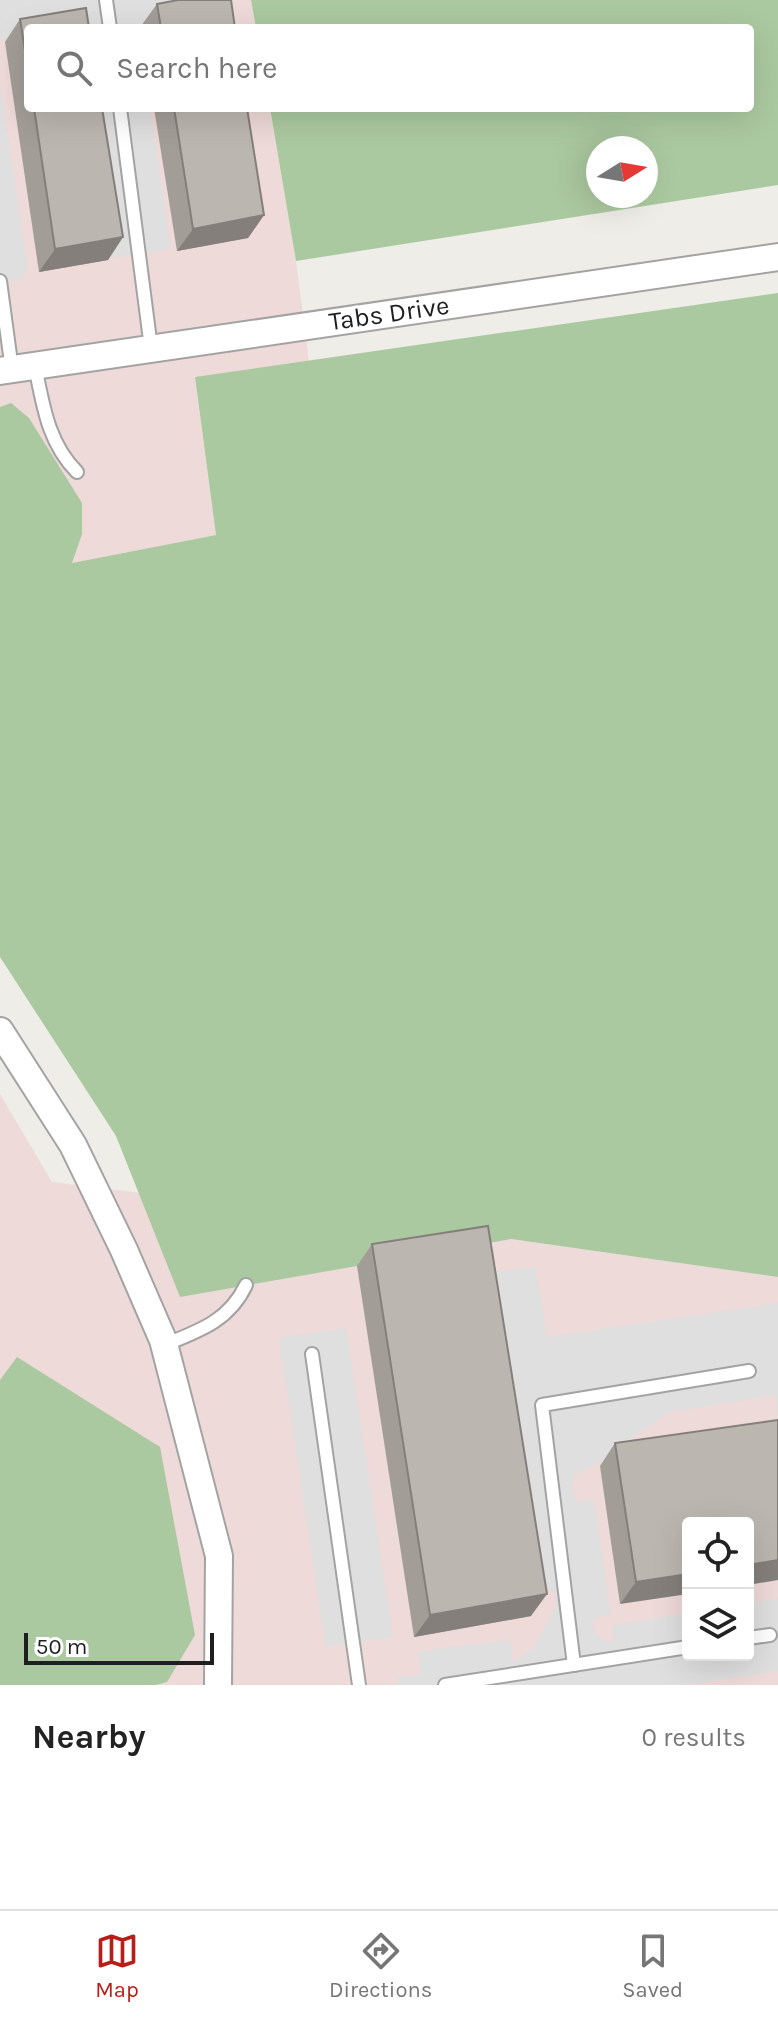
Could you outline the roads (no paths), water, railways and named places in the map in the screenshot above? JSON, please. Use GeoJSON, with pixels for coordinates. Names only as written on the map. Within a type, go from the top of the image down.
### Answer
{"type":"FeatureCollection","features":[{"type":"Feature","properties":{"kind":"street","name":"Tabs Drive"},"geometry":{"type":"LineString","coordinates":[[15,369],[778,257]]}},
{"type":"Feature","properties":{"kind":"street"},"geometry":{"type":"LineString","coordinates":[[0,1031],[73,1145],[124,1250],[164,1345],[219,1556],[218,1685]]}},
{"type":"Feature","properties":{"kind":"lane"},"geometry":{"type":"LineString","coordinates":[[106,0],[109,24]]}},
{"type":"Feature","properties":{"kind":"lane"},"geometry":{"type":"LineString","coordinates":[[121,112],[151,348]]}},
{"type":"Feature","properties":{"kind":"lane"},"geometry":{"type":"LineString","coordinates":[[0,281],[15,369],[63,458],[77,472]]}},
{"type":"Feature","properties":{"kind":"lane"},"geometry":{"type":"LineString","coordinates":[[164,1345],[210,1327],[237,1304],[246,1285]]}},
{"type":"Feature","properties":{"kind":"lane"},"geometry":{"type":"LineString","coordinates":[[312,1354],[359,1685]]}},
{"type":"Feature","properties":{"kind":"lane"},"geometry":{"type":"LineString","coordinates":[[574,1665],[542,1405],[749,1371]]}},
{"type":"Feature","properties":{"kind":"lane"},"geometry":{"type":"LineString","coordinates":[[754,1637],[770,1635]]}},
{"type":"Feature","properties":{"kind":"lane"},"geometry":{"type":"LineString","coordinates":[[445,1685],[682,1648]]}}]}
